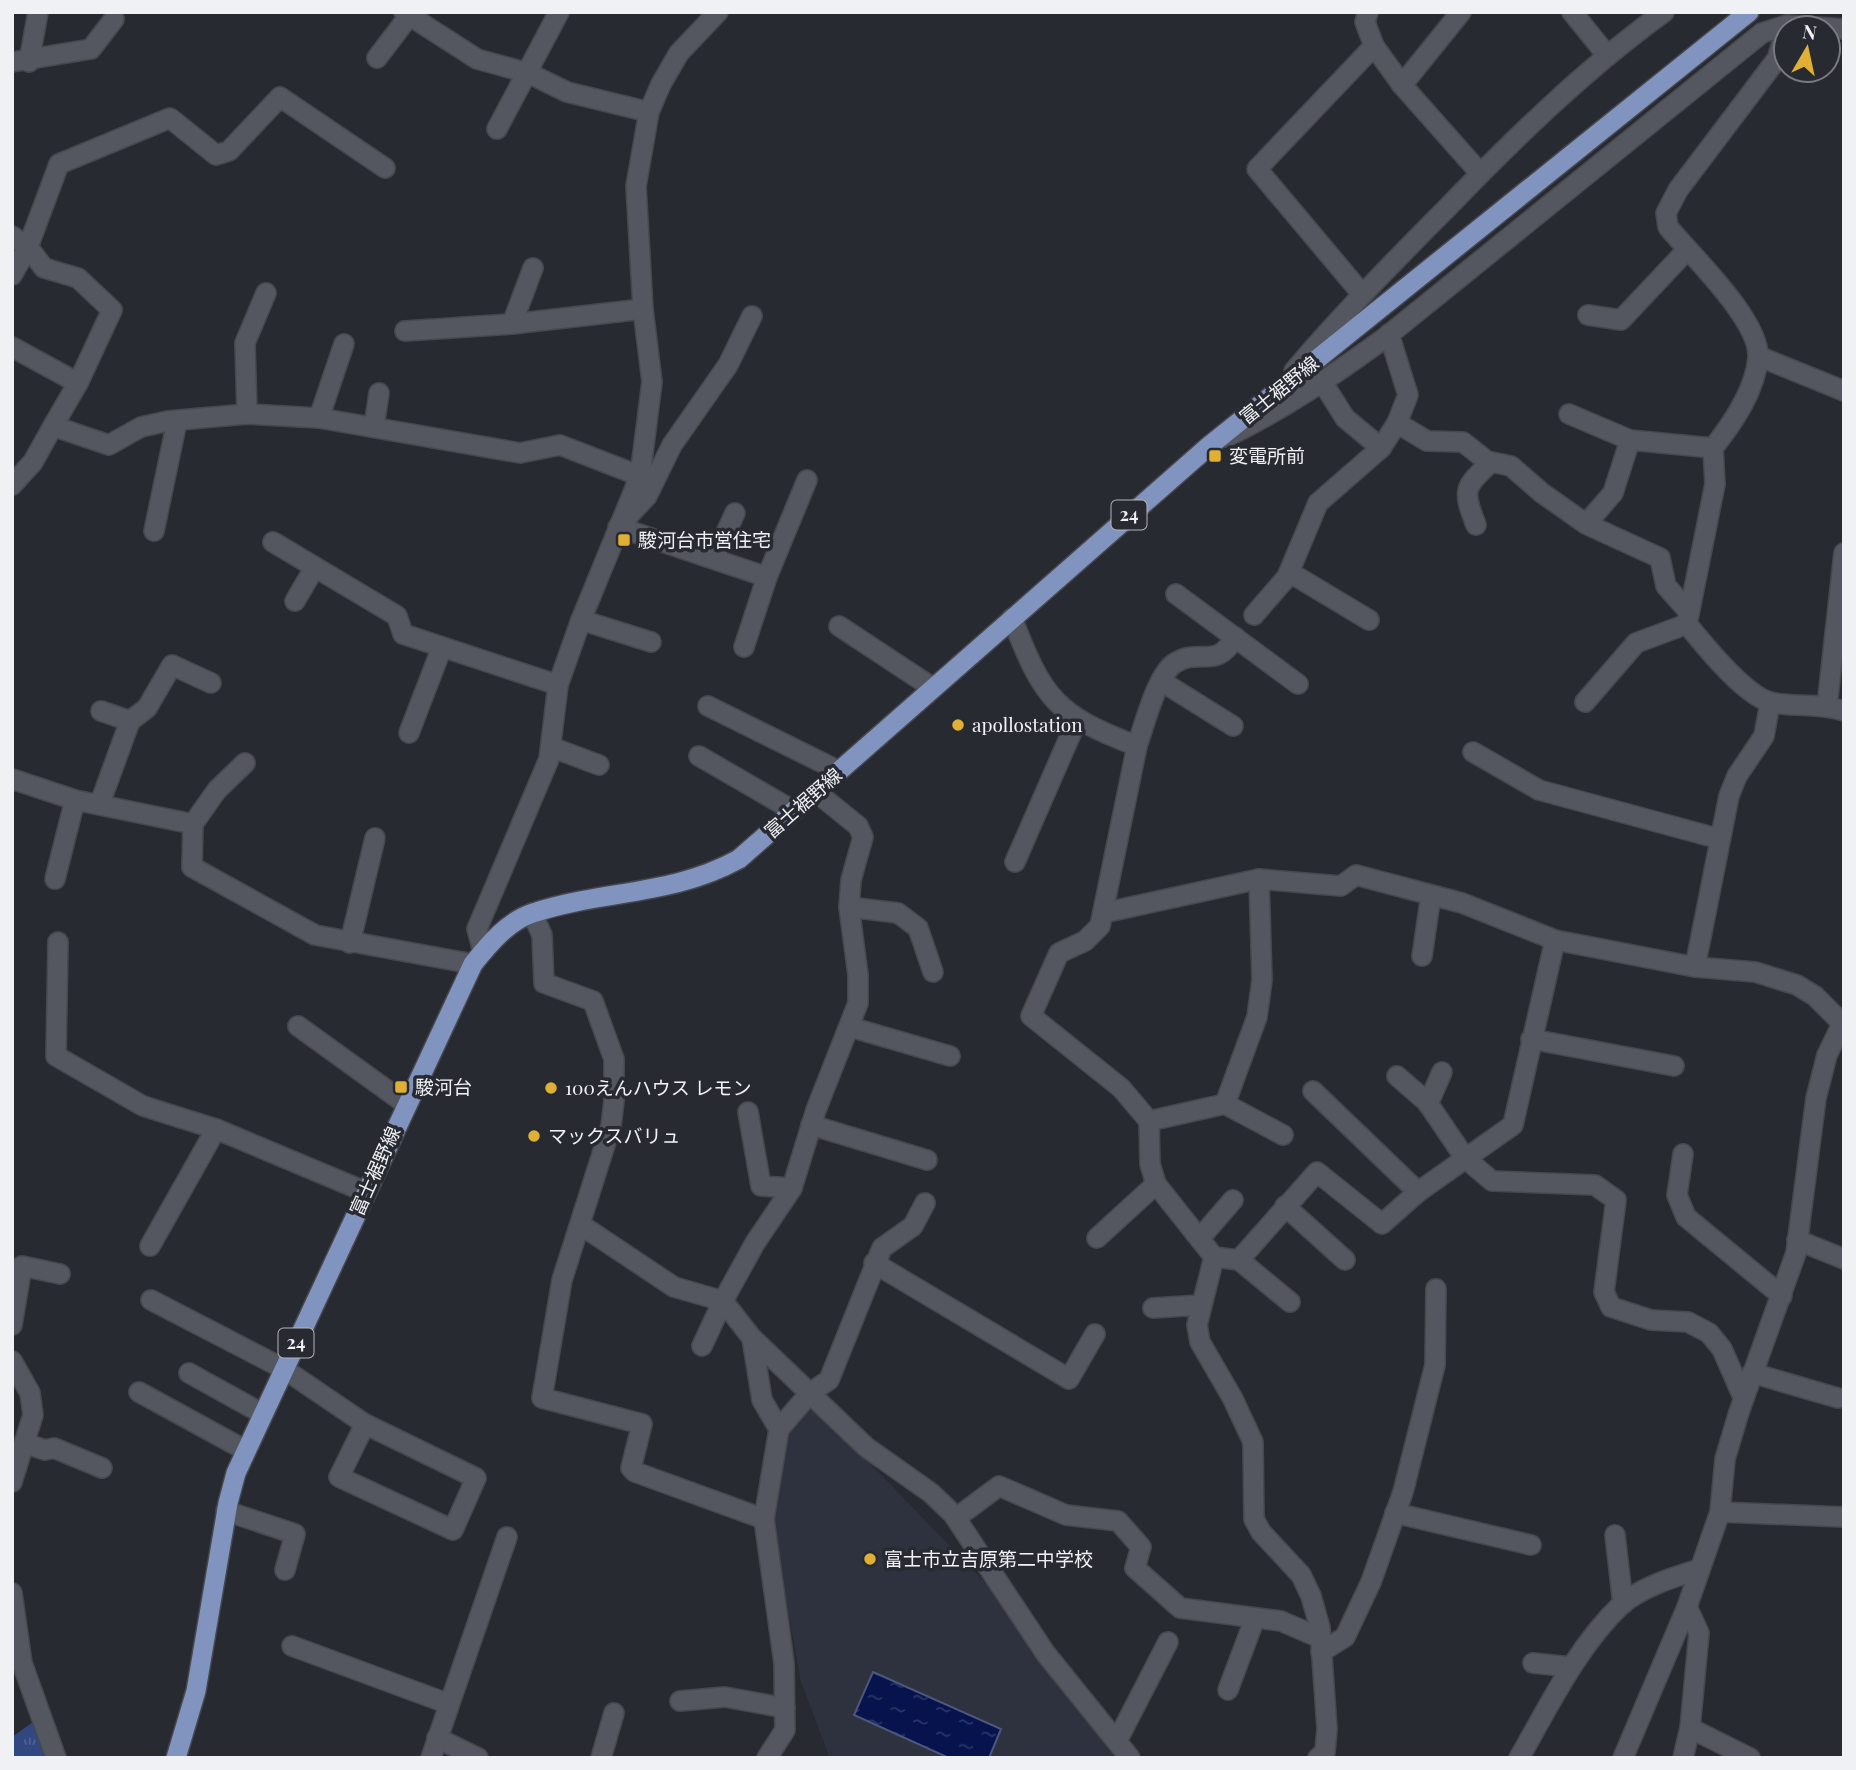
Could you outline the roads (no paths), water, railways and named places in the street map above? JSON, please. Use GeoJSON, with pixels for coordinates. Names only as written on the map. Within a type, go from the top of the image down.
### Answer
{"type":"FeatureCollection","features":[{"type":"Feature","properties":{"kind":"main road","name":"富士裾野線"},"geometry":{"type":"LineString","coordinates":[[176,1758],[196,1691],[226,1511],[245,1450],[406,1104],[478,958],[509,927],[532,913],[695,880],[739,859],[1209,446],[1749,12]]}},
{"type":"Feature","properties":{"kind":"street"},"geometry":{"type":"LineString","coordinates":[[20,62],[38,12]]}},
{"type":"Feature","properties":{"kind":"street"},"geometry":{"type":"LineString","coordinates":[[497,129],[559,12]]}},
{"type":"Feature","properties":{"kind":"street"},"geometry":{"type":"LineString","coordinates":[[245,763],[211,796],[193,824],[192,867],[315,935],[350,943],[478,958],[477,929],[549,759],[558,685],[639,476],[652,382],[643,309],[636,186],[649,112],[679,53],[718,12]]}},
{"type":"Feature","properties":{"kind":"street"},"geometry":{"type":"LineString","coordinates":[[1368,12],[1365,22],[1374,46],[1402,85],[1480,173]]}},
{"type":"Feature","properties":{"kind":"street"},"geometry":{"type":"LineString","coordinates":[[1402,85],[1461,12]]}},
{"type":"Feature","properties":{"kind":"street"},"geometry":{"type":"LineString","coordinates":[[1572,12],[1606,54]]}},
{"type":"Feature","properties":{"kind":"street"},"geometry":{"type":"LineString","coordinates":[[1278,391],[1362,294],[1480,173],[1606,54],[1664,12]]}},
{"type":"Feature","properties":{"kind":"street"},"geometry":{"type":"LineString","coordinates":[[377,58],[415,16],[477,59],[528,73],[567,92],[649,112]]}},
{"type":"Feature","properties":{"kind":"street"},"geometry":{"type":"LineString","coordinates":[[20,62],[91,49],[114,19]]}},
{"type":"Feature","properties":{"kind":"street"},"geometry":{"type":"LineString","coordinates":[[1209,446],[1277,412],[1323,383],[1389,334],[1762,33],[1772,31]]}},
{"type":"Feature","properties":{"kind":"street"},"geometry":{"type":"LineString","coordinates":[[1362,294],[1257,169],[1374,46]]}},
{"type":"Feature","properties":{"kind":"street"},"geometry":{"type":"LineString","coordinates":[[1688,618],[1714,484],[1713,448],[1731,425],[1744,401],[1758,356],[1748,322],[1668,227],[1666,213],[1678,190],[1772,66]]}},
{"type":"Feature","properties":{"kind":"street"},"geometry":{"type":"LineString","coordinates":[[12,275],[20,241],[59,164],[170,118],[216,155],[229,151],[280,97],[385,168]]}},
{"type":"Feature","properties":{"kind":"street"},"geometry":{"type":"LineString","coordinates":[[12,485],[33,462],[78,383],[112,310],[78,278],[44,268],[20,241]]}},
{"type":"Feature","properties":{"kind":"street"},"geometry":{"type":"LineString","coordinates":[[1588,315],[1621,320],[1687,250]]}},
{"type":"Feature","properties":{"kind":"street"},"geometry":{"type":"LineString","coordinates":[[512,324],[533,268]]}},
{"type":"Feature","properties":{"kind":"street"},"geometry":{"type":"LineString","coordinates":[[247,414],[245,343],[266,293]]}},
{"type":"Feature","properties":{"kind":"street"},"geometry":{"type":"LineString","coordinates":[[405,331],[512,324],[643,309]]}},
{"type":"Feature","properties":{"kind":"street"},"geometry":{"type":"LineString","coordinates":[[618,527],[647,496],[672,445],[728,365],[752,316]]}},
{"type":"Feature","properties":{"kind":"street"},"geometry":{"type":"LineString","coordinates":[[1254,615],[1289,572],[1318,503],[1381,448],[1397,423],[1408,395],[1389,334]]}},
{"type":"Feature","properties":{"kind":"street"},"geometry":{"type":"LineString","coordinates":[[319,418],[344,344]]}},
{"type":"Feature","properties":{"kind":"street"},"geometry":{"type":"LineString","coordinates":[[12,347],[78,383]]}},
{"type":"Feature","properties":{"kind":"street"},"geometry":{"type":"LineString","coordinates":[[1758,356],[1842,385]]}},
{"type":"Feature","properties":{"kind":"street"},"geometry":{"type":"LineString","coordinates":[[1323,383],[1345,418],[1381,448]]}},
{"type":"Feature","properties":{"kind":"street"},"geometry":{"type":"LineString","coordinates":[[374,427],[379,393]]}},
{"type":"Feature","properties":{"kind":"street"},"geometry":{"type":"LineString","coordinates":[[52,426],[109,445],[141,427],[177,421],[247,414],[319,418],[520,453],[561,445],[639,476]]}},
{"type":"Feature","properties":{"kind":"street"},"geometry":{"type":"LineString","coordinates":[[1569,414],[1630,440],[1713,448]]}},
{"type":"Feature","properties":{"kind":"street"},"geometry":{"type":"LineString","coordinates":[[155,531],[177,421]]}},
{"type":"Feature","properties":{"kind":"street"},"geometry":{"type":"LineString","coordinates":[[1397,423],[1427,441],[1463,442],[1491,462],[1511,466],[1542,493],[1586,524],[1660,558],[1666,586],[1725,670],[1770,703],[1835,708],[1844,553]]}},
{"type":"Feature","properties":{"kind":"street"},"geometry":{"type":"LineString","coordinates":[[1586,524],[1613,493],[1630,440]]}},
{"type":"Feature","properties":{"kind":"street"},"geometry":{"type":"LineString","coordinates":[[1476,525],[1465,497],[1468,485],[1491,462]]}},
{"type":"Feature","properties":{"kind":"street"},"geometry":{"type":"LineString","coordinates":[[744,647],[766,577],[807,480]]}},
{"type":"Feature","properties":{"kind":"street"},"geometry":{"type":"LineString","coordinates":[[714,559],[735,513]]}},
{"type":"Feature","properties":{"kind":"street"},"geometry":{"type":"LineString","coordinates":[[618,527],[766,577]]}},
{"type":"Feature","properties":{"kind":"street"},"geometry":{"type":"LineString","coordinates":[[273,542],[397,616],[403,634],[558,685]]}},
{"type":"Feature","properties":{"kind":"street"},"geometry":{"type":"LineString","coordinates":[[295,601],[314,567]]}},
{"type":"Feature","properties":{"kind":"street"},"geometry":{"type":"LineString","coordinates":[[1289,572],[1369,620]]}},
{"type":"Feature","properties":{"kind":"street"},"geometry":{"type":"LineString","coordinates":[[1176,594],[1298,684]]}},
{"type":"Feature","properties":{"kind":"street"},"geometry":{"type":"LineString","coordinates":[[1012,618],[1035,676],[1058,705],[1077,720],[1137,746]]}},
{"type":"Feature","properties":{"kind":"street"},"geometry":{"type":"LineString","coordinates":[[1585,702],[1636,643],[1688,618]]}},
{"type":"Feature","properties":{"kind":"street"},"geometry":{"type":"LineString","coordinates":[[581,620],[651,642]]}},
{"type":"Feature","properties":{"kind":"street"},"geometry":{"type":"LineString","coordinates":[[839,626],[933,688]]}},
{"type":"Feature","properties":{"kind":"street"},"geometry":{"type":"LineString","coordinates":[[1235,637],[1227,651],[1213,658],[1194,657],[1174,663],[1161,681],[1137,746],[1100,926],[1085,941],[1059,953],[1031,1016],[1121,1088],[1149,1121],[1150,1164],[1156,1184],[1214,1257],[1239,1259],[1290,1302]]}},
{"type":"Feature","properties":{"kind":"street"},"geometry":{"type":"LineString","coordinates":[[409,733],[442,647]]}},
{"type":"Feature","properties":{"kind":"street"},"geometry":{"type":"LineString","coordinates":[[100,803],[130,721],[147,708],[173,665],[211,683]]}},
{"type":"Feature","properties":{"kind":"street"},"geometry":{"type":"LineString","coordinates":[[1161,681],[1233,726]]}},
{"type":"Feature","properties":{"kind":"street"},"geometry":{"type":"LineString","coordinates":[[1695,967],[1729,796],[1737,776],[1764,736],[1770,703]]}},
{"type":"Feature","properties":{"kind":"street"},"geometry":{"type":"LineString","coordinates":[[708,706],[839,771]]}},
{"type":"Feature","properties":{"kind":"street"},"geometry":{"type":"LineString","coordinates":[[101,711],[130,721]]}},
{"type":"Feature","properties":{"kind":"street"},"geometry":{"type":"LineString","coordinates":[[1015,862],[1077,720]]}},
{"type":"Feature","properties":{"kind":"street"},"geometry":{"type":"LineString","coordinates":[[551,747],[599,765]]}},
{"type":"Feature","properties":{"kind":"street"},"geometry":{"type":"LineString","coordinates":[[1473,752],[1539,790],[1720,839]]}},
{"type":"Feature","properties":{"kind":"street"},"geometry":{"type":"LineString","coordinates":[[699,757],[793,811]]}},
{"type":"Feature","properties":{"kind":"street"},"geometry":{"type":"LineString","coordinates":[[12,779],[75,800],[100,803],[156,819],[193,824]]}},
{"type":"Feature","properties":{"kind":"street"},"geometry":{"type":"LineString","coordinates":[[702,1346],[723,1301],[769,1220],[792,1188],[811,1125],[858,1003],[858,975],[849,906],[851,880],[863,837],[858,826],[816,792]]}},
{"type":"Feature","properties":{"kind":"street"},"geometry":{"type":"LineString","coordinates":[[55,879],[75,800]]}},
{"type":"Feature","properties":{"kind":"street"},"geometry":{"type":"LineString","coordinates":[[350,943],[375,838]]}},
{"type":"Feature","properties":{"kind":"street"},"geometry":{"type":"LineString","coordinates":[[1103,913],[1259,879],[1341,886],[1356,875],[1462,903],[1555,940],[1695,967],[1755,972],[1797,985],[1815,996],[1843,1021],[1827,1055],[1816,1098],[1797,1240],[1782,1296],[1743,1397],[1725,1459],[1720,1512],[1688,1607],[1623,1758]]}},
{"type":"Feature","properties":{"kind":"street"},"geometry":{"type":"LineString","coordinates":[[1225,1104],[1257,1017],[1262,980],[1259,879]]}},
{"type":"Feature","properties":{"kind":"street"},"geometry":{"type":"LineString","coordinates":[[1422,956],[1431,895]]}},
{"type":"Feature","properties":{"kind":"street"},"geometry":{"type":"LineString","coordinates":[[849,906],[898,913],[927,924],[933,972]]}},
{"type":"Feature","properties":{"kind":"street"},"geometry":{"type":"LineString","coordinates":[[532,913],[542,935],[544,983],[593,1001],[614,1059],[611,1126],[562,1280],[542,1398],[642,1424],[631,1468],[635,1472],[764,1519]]}},
{"type":"Feature","properties":{"kind":"street"},"geometry":{"type":"LineString","coordinates":[[1239,1259],[1317,1172],[1382,1224],[1419,1192],[1513,1125],[1555,940]]}},
{"type":"Feature","properties":{"kind":"street"},"geometry":{"type":"LineString","coordinates":[[58,942],[56,1056],[143,1106],[216,1129],[366,1192]]}},
{"type":"Feature","properties":{"kind":"street"},"geometry":{"type":"LineString","coordinates":[[298,1026],[406,1104]]}},
{"type":"Feature","properties":{"kind":"street"},"geometry":{"type":"LineString","coordinates":[[850,1027],[950,1056]]}},
{"type":"Feature","properties":{"kind":"street"},"geometry":{"type":"LineString","coordinates":[[1531,1039],[1674,1066]]}},
{"type":"Feature","properties":{"kind":"street"},"geometry":{"type":"LineString","coordinates":[[1428,1104],[1442,1072]]}},
{"type":"Feature","properties":{"kind":"street"},"geometry":{"type":"LineString","coordinates":[[1396,1076],[1428,1104],[1465,1158],[1492,1181],[1595,1185],[1616,1200],[1604,1292],[1611,1307],[1651,1320],[1688,1322],[1709,1333],[1722,1349],[1743,1397]]}},
{"type":"Feature","properties":{"kind":"street"},"geometry":{"type":"LineString","coordinates":[[1313,1091],[1419,1192]]}},
{"type":"Feature","properties":{"kind":"street"},"geometry":{"type":"LineString","coordinates":[[1149,1121],[1225,1104],[1283,1135]]}},
{"type":"Feature","properties":{"kind":"street"},"geometry":{"type":"LineString","coordinates":[[748,1112],[761,1186],[792,1188]]}},
{"type":"Feature","properties":{"kind":"street"},"geometry":{"type":"LineString","coordinates":[[811,1125],[928,1160]]}},
{"type":"Feature","properties":{"kind":"street"},"geometry":{"type":"LineString","coordinates":[[150,1246],[216,1129]]}},
{"type":"Feature","properties":{"kind":"street"},"geometry":{"type":"LineString","coordinates":[[1683,1154],[1677,1195],[1686,1217],[1782,1296]]}},
{"type":"Feature","properties":{"kind":"street"},"geometry":{"type":"LineString","coordinates":[[1097,1238],[1156,1184]]}},
{"type":"Feature","properties":{"kind":"street"},"geometry":{"type":"LineString","coordinates":[[1200,1238],[1233,1200]]}},
{"type":"Feature","properties":{"kind":"street"},"geometry":{"type":"LineString","coordinates":[[767,1758],[785,1730],[784,1663],[764,1519],[779,1429],[810,1393],[829,1380],[842,1355],[874,1263],[882,1248],[913,1226],[925,1203]]}},
{"type":"Feature","properties":{"kind":"street"},"geometry":{"type":"LineString","coordinates":[[1285,1206],[1345,1260]]}},
{"type":"Feature","properties":{"kind":"street"},"geometry":{"type":"LineString","coordinates":[[581,1225],[674,1287],[723,1301],[752,1338],[866,1447],[931,1493],[956,1518],[1046,1654],[1118,1739],[1130,1758]]}},
{"type":"Feature","properties":{"kind":"street"},"geometry":{"type":"LineString","coordinates":[[1797,1240],[1844,1259]]}},
{"type":"Feature","properties":{"kind":"street"},"geometry":{"type":"LineString","coordinates":[[1214,1257],[1197,1325],[1200,1342],[1233,1399],[1253,1442],[1254,1520],[1261,1532],[1301,1576],[1311,1597],[1321,1645],[1327,1729],[1325,1752],[1318,1758]]}},
{"type":"Feature","properties":{"kind":"street"},"geometry":{"type":"LineString","coordinates":[[874,1263],[1069,1379],[1095,1334]]}},
{"type":"Feature","properties":{"kind":"street"},"geometry":{"type":"LineString","coordinates":[[12,1325],[22,1266],[60,1274]]}},
{"type":"Feature","properties":{"kind":"street"},"geometry":{"type":"LineString","coordinates":[[956,1518],[999,1486],[1066,1515],[1118,1521],[1140,1547],[1135,1568],[1180,1608],[1281,1621],[1321,1645],[1345,1637],[1371,1582],[1395,1513],[1435,1364],[1436,1289]]}},
{"type":"Feature","properties":{"kind":"street"},"geometry":{"type":"LineString","coordinates":[[151,1300],[284,1369],[365,1424],[476,1478],[453,1530],[339,1477],[365,1424]]}},
{"type":"Feature","properties":{"kind":"street"},"geometry":{"type":"LineString","coordinates":[[1153,1308],[1201,1305]]}},
{"type":"Feature","properties":{"kind":"street"},"geometry":{"type":"LineString","coordinates":[[752,1338],[762,1401],[779,1429]]}},
{"type":"Feature","properties":{"kind":"street"},"geometry":{"type":"LineString","coordinates":[[12,1361],[30,1393],[33,1415],[13,1479]]}},
{"type":"Feature","properties":{"kind":"street"},"geometry":{"type":"LineString","coordinates":[[189,1373],[263,1414]]}},
{"type":"Feature","properties":{"kind":"street"},"geometry":{"type":"LineString","coordinates":[[1752,1373],[1838,1398]]}},
{"type":"Feature","properties":{"kind":"street"},"geometry":{"type":"LineString","coordinates":[[139,1392],[245,1450]]}},
{"type":"Feature","properties":{"kind":"street"},"geometry":{"type":"LineString","coordinates":[[24,1443],[45,1450],[54,1448],[102,1468]]}},
{"type":"Feature","properties":{"kind":"street"},"geometry":{"type":"LineString","coordinates":[[226,1511],[295,1534],[285,1570]]}},
{"type":"Feature","properties":{"kind":"street"},"geometry":{"type":"LineString","coordinates":[[1720,1512],[1844,1517]]}},
{"type":"Feature","properties":{"kind":"street"},"geometry":{"type":"LineString","coordinates":[[1395,1513],[1531,1545]]}},
{"type":"Feature","properties":{"kind":"street"},"geometry":{"type":"LineString","coordinates":[[1615,1535],[1623,1604]]}},
{"type":"Feature","properties":{"kind":"street"},"geometry":{"type":"LineString","coordinates":[[430,1758],[507,1537]]}},
{"type":"Feature","properties":{"kind":"street"},"geometry":{"type":"LineString","coordinates":[[1519,1758],[1572,1667],[1623,1604],[1665,1580],[1700,1569]]}},
{"type":"Feature","properties":{"kind":"street"},"geometry":{"type":"LineString","coordinates":[[12,1593],[22,1663],[56,1758]]}},
{"type":"Feature","properties":{"kind":"street"},"geometry":{"type":"LineString","coordinates":[[1683,1758],[1690,1728],[1699,1633],[1688,1607]]}},
{"type":"Feature","properties":{"kind":"street"},"geometry":{"type":"LineString","coordinates":[[1228,1690],[1255,1618]]}},
{"type":"Feature","properties":{"kind":"street"},"geometry":{"type":"LineString","coordinates":[[1118,1739],[1168,1642]]}},
{"type":"Feature","properties":{"kind":"street"},"geometry":{"type":"LineString","coordinates":[[292,1646],[449,1704]]}},
{"type":"Feature","properties":{"kind":"street"},"geometry":{"type":"LineString","coordinates":[[1533,1663],[1572,1667]]}},
{"type":"Feature","properties":{"kind":"street"},"geometry":{"type":"LineString","coordinates":[[680,1701],[725,1697],[785,1709]]}},
{"type":"Feature","properties":{"kind":"street"},"geometry":{"type":"LineString","coordinates":[[601,1758],[614,1713]]}},
{"type":"Feature","properties":{"kind":"street"},"geometry":{"type":"LineString","coordinates":[[1690,1728],[1750,1758]]}},
{"type":"Feature","properties":{"kind":"street"},"geometry":{"type":"LineString","coordinates":[[437,1738],[478,1758]]}},
{"type":"Feature","properties":{"kind":"water"},"geometry":{"type":"Polygon","coordinates":[[[873,1672],[1001,1729],[989,1758],[949,1758],[854,1715],[873,1672]]]}},
{"type":"Feature","properties":{"kind":"place","name":"変電所前"},"geometry":{"type":"Point","coordinates":[1215,456]}},
{"type":"Feature","properties":{"kind":"place","name":"駿河台市営住宅"},"geometry":{"type":"Point","coordinates":[624,540]}},
{"type":"Feature","properties":{"kind":"place","name":"apollostation"},"geometry":{"type":"Point","coordinates":[958,725]}},
{"type":"Feature","properties":{"kind":"place","name":"駿河台"},"geometry":{"type":"Point","coordinates":[401,1087]}},
{"type":"Feature","properties":{"kind":"place","name":"100えんハウス レモン"},"geometry":{"type":"Point","coordinates":[551,1088]}},
{"type":"Feature","properties":{"kind":"place","name":"マックスバリュ"},"geometry":{"type":"Point","coordinates":[534,1136]}},
{"type":"Feature","properties":{"kind":"place","name":"富士市立吉原第二中学校"},"geometry":{"type":"Point","coordinates":[870,1559]}}]}
